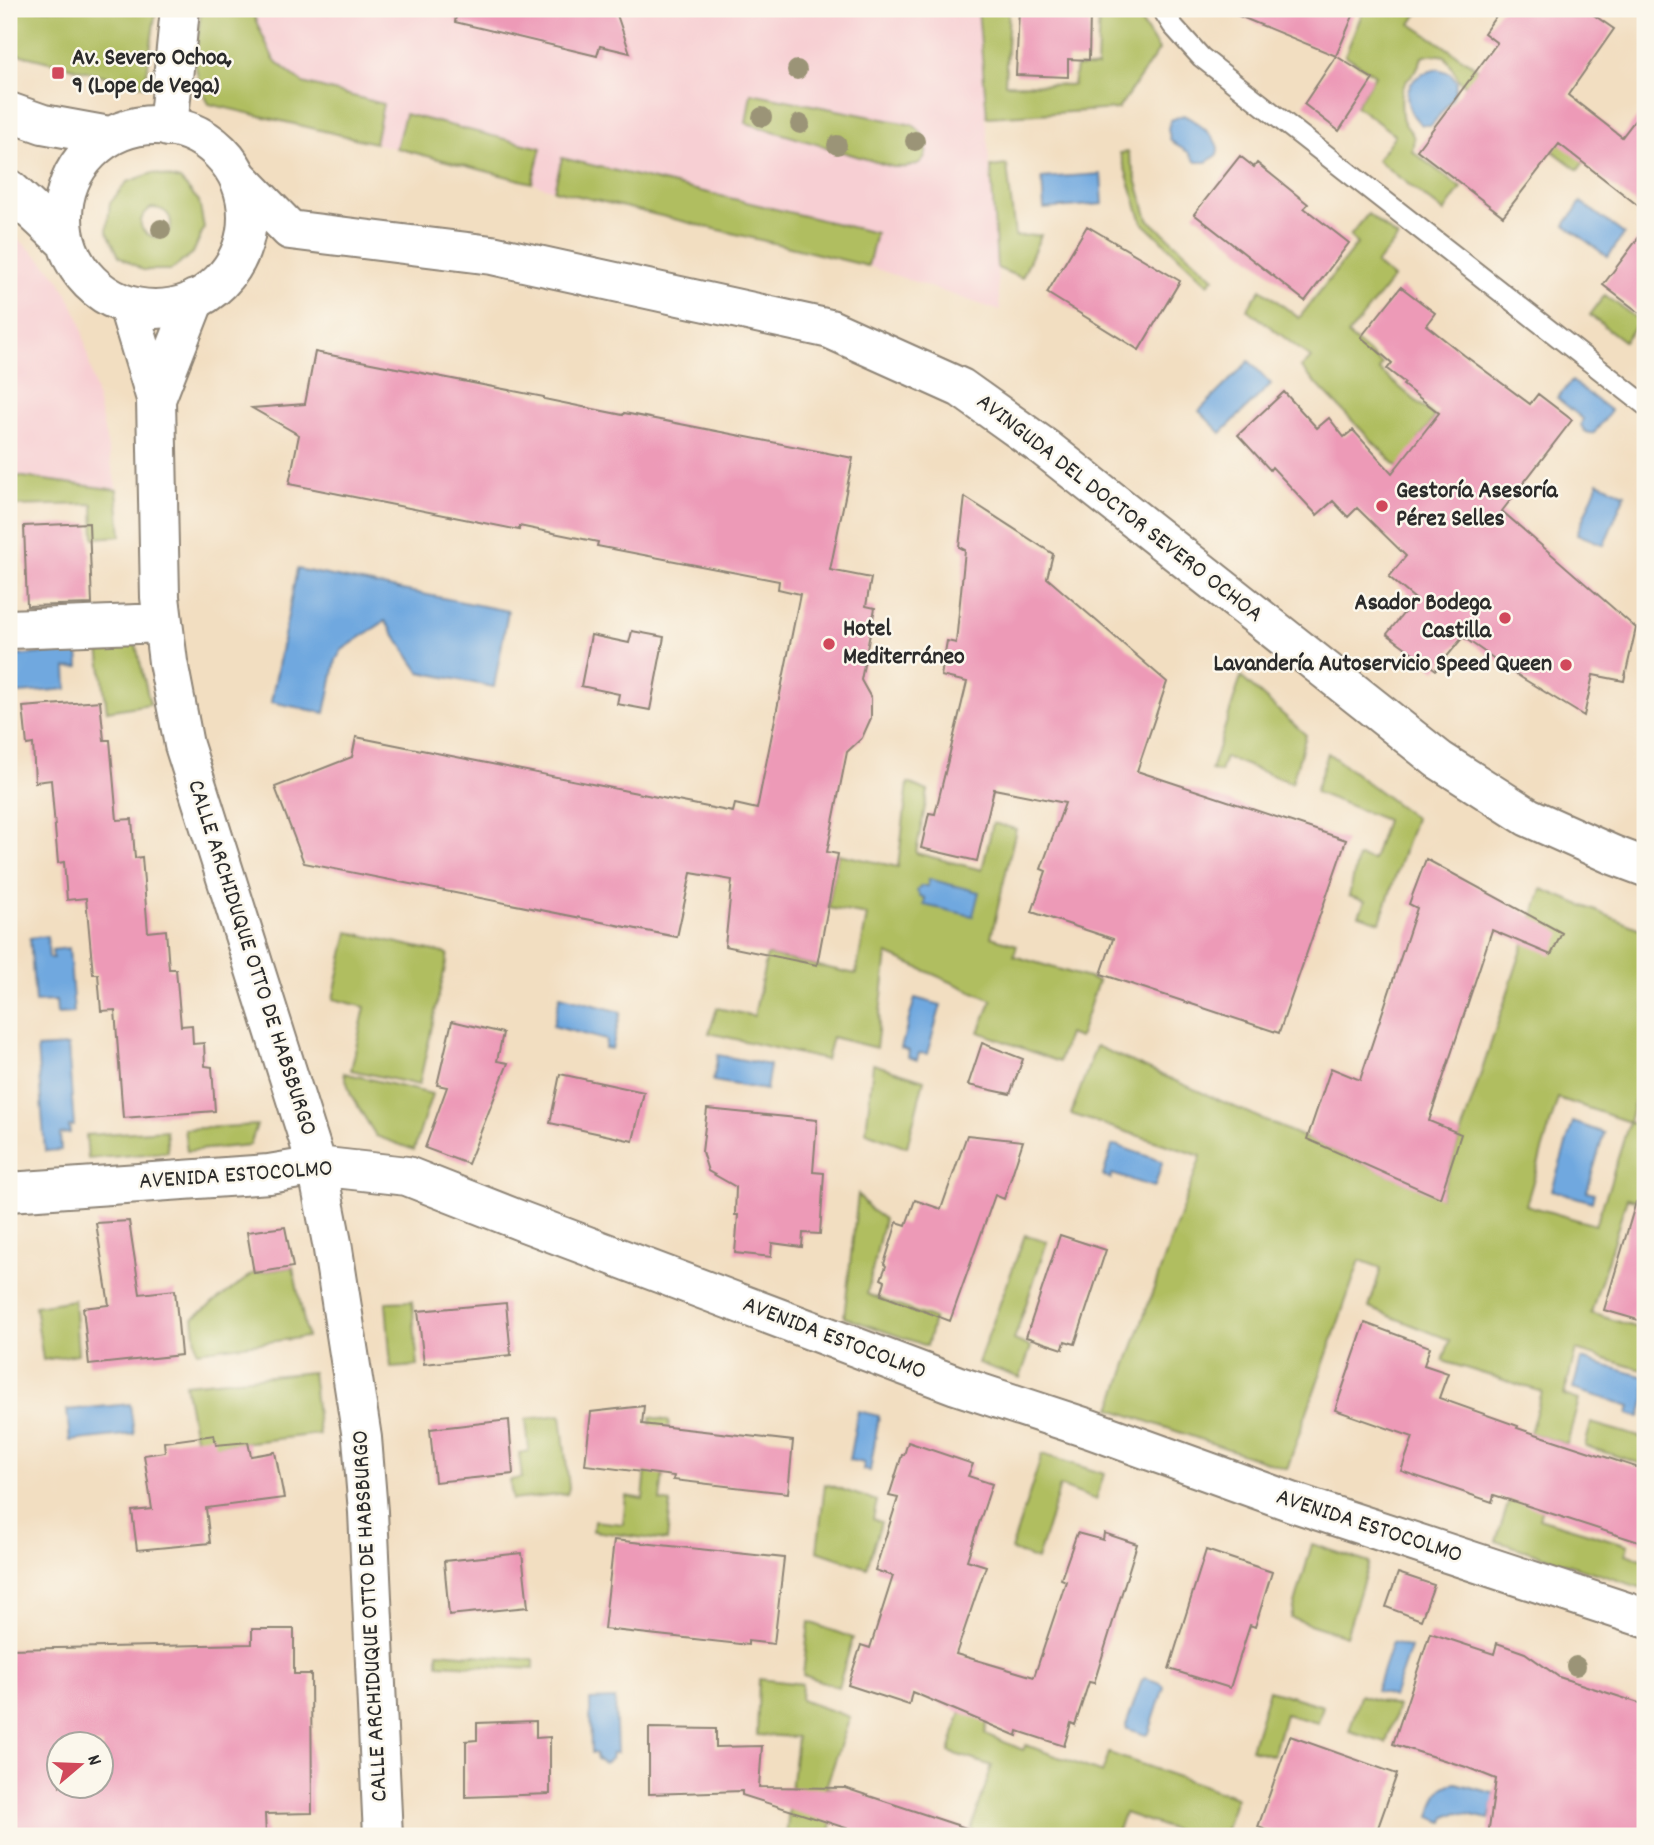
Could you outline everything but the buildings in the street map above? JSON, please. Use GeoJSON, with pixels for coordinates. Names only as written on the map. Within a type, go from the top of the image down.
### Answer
{"type":"FeatureCollection","features":[{"type":"Feature","properties":{"kind":"street"},"geometry":{"type":"LineString","coordinates":[[168,127],[180,9]]}},
{"type":"Feature","properties":{"kind":"street"},"geometry":{"type":"LineString","coordinates":[[9,112],[43,124],[109,135]]}},
{"type":"Feature","properties":{"kind":"street"},"geometry":{"type":"LineString","coordinates":[[234,264],[290,230],[238,177],[221,152],[197,135],[168,127],[138,126],[109,135],[86,155],[69,181],[62,211],[66,242],[79,270],[101,291],[128,306],[159,310],[188,303],[215,287],[234,264],[245,236],[247,206],[238,177]]}},
{"type":"Feature","properties":{"kind":"street"},"geometry":{"type":"LineString","coordinates":[[9,189],[66,242]]}},
{"type":"Feature","properties":{"kind":"street","name":"AVINGUDA DEL DOCTOR SEVERO OCHOA"},"geometry":{"type":"LineString","coordinates":[[290,230],[492,255],[830,329],[961,388],[1045,448],[1439,760],[1528,817],[1645,867]]}},
{"type":"Feature","properties":{"kind":"street"},"geometry":{"type":"LineString","coordinates":[[156,399],[195,299]]}},
{"type":"Feature","properties":{"kind":"street"},"geometry":{"type":"LineString","coordinates":[[128,306],[156,399]]}},
{"type":"Feature","properties":{"kind":"street","name":"CALLE ARCHIDUQUE OTTO DE HABSBURGO"},"geometry":{"type":"LineString","coordinates":[[156,399],[159,571],[163,624],[184,745],[317,1166],[332,1243],[362,1438],[370,1536],[383,1836]]}},
{"type":"Feature","properties":{"kind":"street"},"geometry":{"type":"LineString","coordinates":[[9,629],[163,624]]}},
{"type":"Feature","properties":{"kind":"street","name":"AVENIDA ESTOCOLMO"},"geometry":{"type":"LineString","coordinates":[[9,1192],[269,1174],[317,1166],[407,1176],[956,1385],[1078,1425],[1292,1502],[1645,1618]]}},
{"type":"Feature","properties":{"kind":"lane"},"geometry":{"type":"LineString","coordinates":[[1162,9],[1200,57],[1645,405]]}},
{"type":"Feature","properties":{"kind":"shaded area"},"geometry":{"type":"Polygon","coordinates":[[[227,9],[978,9],[1000,311],[868,266],[554,190],[303,125],[227,9]]]}},
{"type":"Feature","properties":{"kind":"shaded area"},"geometry":{"type":"Polygon","coordinates":[[[9,231],[58,278],[80,320],[117,490],[9,475],[9,231]]]}},
{"type":"Feature","properties":{"kind":"green space"},"geometry":{"type":"Polygon","coordinates":[[[9,9],[156,9],[145,86],[9,52],[9,9]]]}},
{"type":"Feature","properties":{"kind":"green space"},"geometry":{"type":"Polygon","coordinates":[[[201,9],[255,9],[255,19],[274,60],[303,83],[383,104],[375,143],[209,104],[200,87],[195,63],[201,9]]]}},
{"type":"Feature","properties":{"kind":"green space"},"geometry":{"type":"Polygon","coordinates":[[[978,9],[1009,9],[1005,84],[1073,85],[1076,67],[1097,67],[1099,9],[1136,9],[1159,50],[1118,109],[987,117],[978,9]]]}},
{"type":"Feature","properties":{"kind":"green space"},"geometry":{"type":"Polygon","coordinates":[[[1364,9],[1421,9],[1411,24],[1595,147],[1578,170],[1460,81],[1445,56],[1434,54],[1422,57],[1402,91],[1402,114],[1405,125],[1413,135],[1412,151],[1461,188],[1444,212],[1377,160],[1395,135],[1356,106],[1375,75],[1345,55],[1364,9]]]}},
{"type":"Feature","properties":{"kind":"green space"},"geometry":{"type":"Polygon","coordinates":[[[751,93],[913,125],[925,141],[926,153],[919,163],[912,166],[893,167],[746,123],[751,93]]]}},
{"type":"Feature","properties":{"kind":"green space"},"geometry":{"type":"Polygon","coordinates":[[[405,114],[541,148],[532,183],[396,148],[405,114]]]}},
{"type":"Feature","properties":{"kind":"green space"},"geometry":{"type":"Polygon","coordinates":[[[1128,152],[1148,219],[1214,278],[1208,284],[1142,222],[1120,153],[1128,152]]]}},
{"type":"Feature","properties":{"kind":"green space"},"geometry":{"type":"Polygon","coordinates":[[[562,158],[876,233],[868,266],[554,190],[562,158]]]}},
{"type":"Feature","properties":{"kind":"green space"},"geometry":{"type":"Polygon","coordinates":[[[1007,165],[1015,236],[1041,235],[1022,278],[997,268],[991,167],[1007,165]]]}},
{"type":"Feature","properties":{"kind":"green space"},"geometry":{"type":"Polygon","coordinates":[[[153,173],[180,180],[199,201],[204,228],[193,253],[171,270],[143,270],[119,256],[107,231],[110,203],[127,182],[153,173]],[[151,208],[143,216],[143,230],[149,235],[163,236],[168,232],[171,220],[162,210],[151,208]]]}},
{"type":"Feature","properties":{"kind":"green space"},"geometry":{"type":"Polygon","coordinates":[[[1368,214],[1398,238],[1376,264],[1393,278],[1348,335],[1382,364],[1379,370],[1435,417],[1419,439],[1419,489],[1301,368],[1311,358],[1247,309],[1261,289],[1299,318],[1357,244],[1350,236],[1368,214]]]}},
{"type":"Feature","properties":{"kind":"green space"},"geometry":{"type":"Polygon","coordinates":[[[1605,295],[1640,321],[1624,341],[1590,315],[1605,295]]]}},
{"type":"Feature","properties":{"kind":"green space"},"geometry":{"type":"Polygon","coordinates":[[[9,475],[117,490],[121,536],[94,538],[93,504],[13,506],[9,475]]]}},
{"type":"Feature","properties":{"kind":"green space"},"geometry":{"type":"Polygon","coordinates":[[[97,633],[132,637],[150,704],[107,711],[97,633]]]}},
{"type":"Feature","properties":{"kind":"green space"},"geometry":{"type":"Polygon","coordinates":[[[1241,677],[1306,735],[1292,783],[1225,757],[1220,772],[1211,770],[1241,677]]]}},
{"type":"Feature","properties":{"kind":"green space"},"geometry":{"type":"Polygon","coordinates":[[[1328,753],[1415,818],[1380,922],[1359,915],[1365,901],[1349,896],[1358,857],[1373,860],[1386,820],[1315,792],[1328,753]]]}},
{"type":"Feature","properties":{"kind":"green space"},"geometry":{"type":"Polygon","coordinates":[[[908,783],[928,791],[916,853],[982,870],[993,823],[1016,829],[991,937],[1017,945],[1014,956],[1098,981],[1079,1038],[1068,1034],[1059,1062],[979,1032],[992,1000],[887,954],[876,1048],[832,1037],[826,1060],[709,1033],[717,1008],[754,1016],[767,955],[856,974],[867,915],[828,908],[838,854],[898,867],[908,783]]]}},
{"type":"Feature","properties":{"kind":"green space"},"geometry":{"type":"Polygon","coordinates":[[[1542,889],[1645,931],[1645,1066],[1629,1122],[1645,1127],[1645,1203],[1627,1198],[1591,1313],[1645,1330],[1645,1371],[1576,1350],[1564,1395],[1579,1400],[1567,1444],[1530,1433],[1542,1392],[1443,1361],[1450,1340],[1369,1308],[1381,1268],[1360,1260],[1287,1469],[1111,1409],[1201,1156],[1071,1114],[1096,1046],[1440,1197],[1542,889]],[[1558,1098],[1526,1205],[1595,1225],[1629,1122],[1558,1098]]]}},
{"type":"Feature","properties":{"kind":"green space"},"geometry":{"type":"Polygon","coordinates":[[[348,932],[448,954],[419,1085],[351,1070],[365,1007],[333,999],[348,932]]]}},
{"type":"Feature","properties":{"kind":"green space"},"geometry":{"type":"Polygon","coordinates":[[[873,1064],[924,1080],[907,1147],[866,1132],[873,1064]]]}},
{"type":"Feature","properties":{"kind":"green space"},"geometry":{"type":"Polygon","coordinates":[[[344,1073],[432,1094],[414,1150],[376,1136],[351,1095],[344,1073]]]}},
{"type":"Feature","properties":{"kind":"green space"},"geometry":{"type":"Polygon","coordinates":[[[257,1125],[250,1145],[187,1151],[184,1129],[257,1125]]]}},
{"type":"Feature","properties":{"kind":"green space"},"geometry":{"type":"Polygon","coordinates":[[[166,1130],[168,1152],[88,1159],[86,1135],[166,1130]]]}},
{"type":"Feature","properties":{"kind":"green space"},"geometry":{"type":"Polygon","coordinates":[[[858,1194],[871,1210],[884,1219],[867,1294],[934,1319],[927,1346],[844,1317],[858,1194]]]}},
{"type":"Feature","properties":{"kind":"green space"},"geometry":{"type":"Polygon","coordinates":[[[1025,1235],[1047,1242],[1014,1340],[1031,1347],[1020,1378],[978,1363],[1025,1235]]]}},
{"type":"Feature","properties":{"kind":"green space"},"geometry":{"type":"Polygon","coordinates":[[[293,1267],[307,1337],[197,1351],[193,1318],[254,1273],[293,1267]]]}},
{"type":"Feature","properties":{"kind":"green space"},"geometry":{"type":"Polygon","coordinates":[[[74,1300],[78,1354],[43,1360],[35,1306],[74,1300]]]}},
{"type":"Feature","properties":{"kind":"green space"},"geometry":{"type":"Polygon","coordinates":[[[412,1301],[418,1366],[391,1368],[386,1302],[412,1301]]]}},
{"type":"Feature","properties":{"kind":"green space"},"geometry":{"type":"Polygon","coordinates":[[[312,1372],[319,1434],[215,1446],[195,1438],[185,1384],[312,1372]]]}},
{"type":"Feature","properties":{"kind":"green space"},"geometry":{"type":"Polygon","coordinates":[[[561,1415],[569,1488],[567,1494],[512,1500],[510,1480],[522,1478],[519,1453],[529,1451],[526,1419],[561,1415]]]}},
{"type":"Feature","properties":{"kind":"green space"},"geometry":{"type":"Polygon","coordinates":[[[651,1417],[669,1421],[660,1501],[671,1503],[667,1541],[593,1531],[594,1521],[623,1524],[626,1496],[643,1499],[651,1417]]]}},
{"type":"Feature","properties":{"kind":"green space"},"geometry":{"type":"Polygon","coordinates":[[[1591,1423],[1643,1438],[1645,1431],[1645,1465],[1585,1446],[1591,1423]]]}},
{"type":"Feature","properties":{"kind":"green space"},"geometry":{"type":"Polygon","coordinates":[[[1042,1454],[1104,1474],[1096,1500],[1060,1486],[1037,1560],[1011,1550],[1042,1454]]]}},
{"type":"Feature","properties":{"kind":"green space"},"geometry":{"type":"Polygon","coordinates":[[[1516,1479],[1547,1490],[1539,1518],[1628,1545],[1626,1554],[1645,1560],[1645,1589],[1496,1541],[1516,1479]]]}},
{"type":"Feature","properties":{"kind":"green space"},"geometry":{"type":"Polygon","coordinates":[[[825,1484],[877,1501],[873,1519],[881,1522],[867,1568],[817,1551],[825,1484]]]}},
{"type":"Feature","properties":{"kind":"green space"},"geometry":{"type":"Polygon","coordinates":[[[1312,1544],[1369,1563],[1346,1636],[1291,1618],[1312,1544]]]}},
{"type":"Feature","properties":{"kind":"green space"},"geometry":{"type":"Polygon","coordinates":[[[809,1622],[853,1638],[838,1687],[803,1675],[809,1622]]]}},
{"type":"Feature","properties":{"kind":"green space"},"geometry":{"type":"Polygon","coordinates":[[[438,1652],[534,1660],[534,1669],[438,1664],[438,1652]]]}},
{"type":"Feature","properties":{"kind":"green space"},"geometry":{"type":"Polygon","coordinates":[[[759,1679],[802,1684],[801,1700],[850,1717],[826,1787],[840,1789],[829,1836],[786,1836],[797,1737],[757,1735],[759,1679]]]}},
{"type":"Feature","properties":{"kind":"green space"},"geometry":{"type":"Polygon","coordinates":[[[1269,1690],[1323,1706],[1318,1723],[1285,1714],[1273,1756],[1251,1749],[1269,1690]]]}},
{"type":"Feature","properties":{"kind":"green space"},"geometry":{"type":"Polygon","coordinates":[[[1360,1695],[1398,1707],[1386,1743],[1349,1732],[1360,1695]]]}},
{"type":"Feature","properties":{"kind":"green space"},"geometry":{"type":"Polygon","coordinates":[[[962,1707],[989,1716],[985,1734],[1023,1750],[1026,1745],[1102,1773],[1109,1753],[1236,1797],[1224,1836],[1179,1836],[1180,1832],[1124,1813],[1116,1836],[969,1836],[992,1766],[949,1752],[962,1707]]]}},
{"type":"Feature","properties":{"kind":"water"},"geometry":{"type":"Polygon","coordinates":[[[1438,69],[1450,73],[1457,81],[1455,91],[1434,122],[1431,125],[1422,125],[1408,105],[1409,87],[1424,73],[1438,69]]]}},
{"type":"Feature","properties":{"kind":"water"},"geometry":{"type":"Polygon","coordinates":[[[1183,115],[1211,136],[1218,148],[1216,156],[1206,162],[1196,162],[1188,152],[1170,139],[1168,128],[1171,120],[1183,115]]]}},
{"type":"Feature","properties":{"kind":"water"},"geometry":{"type":"Polygon","coordinates":[[[1101,174],[1103,204],[1044,209],[1042,178],[1101,174]]]}},
{"type":"Feature","properties":{"kind":"water"},"geometry":{"type":"Polygon","coordinates":[[[1581,202],[1624,234],[1608,257],[1565,225],[1581,202]]]}},
{"type":"Feature","properties":{"kind":"water"},"geometry":{"type":"Polygon","coordinates":[[[1249,361],[1271,384],[1221,433],[1199,411],[1249,361]]]}},
{"type":"Feature","properties":{"kind":"water"},"geometry":{"type":"Polygon","coordinates":[[[1572,381],[1611,411],[1594,433],[1584,430],[1581,425],[1583,419],[1557,398],[1572,381]]]}},
{"type":"Feature","properties":{"kind":"water"},"geometry":{"type":"Polygon","coordinates":[[[1598,482],[1625,494],[1604,545],[1577,534],[1598,482]]]}},
{"type":"Feature","properties":{"kind":"water"},"geometry":{"type":"Polygon","coordinates":[[[297,569],[508,611],[494,687],[420,672],[385,621],[342,650],[336,660],[325,713],[271,702],[297,569]]]}},
{"type":"Feature","properties":{"kind":"water"},"geometry":{"type":"Polygon","coordinates":[[[78,650],[79,667],[66,668],[67,689],[9,694],[9,674],[14,673],[13,656],[78,650]]]}},
{"type":"Feature","properties":{"kind":"water"},"geometry":{"type":"Polygon","coordinates":[[[929,879],[979,892],[973,916],[924,905],[925,898],[917,891],[921,886],[928,886],[929,879]]]}},
{"type":"Feature","properties":{"kind":"water"},"geometry":{"type":"Polygon","coordinates":[[[47,936],[49,958],[53,958],[52,950],[69,948],[74,1013],[57,1014],[56,1001],[35,1002],[30,938],[47,936]]]}},
{"type":"Feature","properties":{"kind":"water"},"geometry":{"type":"Polygon","coordinates":[[[560,996],[621,1012],[612,1049],[605,1048],[606,1040],[553,1026],[560,996]]]}},
{"type":"Feature","properties":{"kind":"water"},"geometry":{"type":"Polygon","coordinates":[[[915,998],[941,1005],[927,1054],[919,1053],[917,1060],[908,1057],[909,1051],[901,1048],[915,998]]]}},
{"type":"Feature","properties":{"kind":"water"},"geometry":{"type":"Polygon","coordinates":[[[68,1046],[74,1126],[69,1126],[70,1133],[60,1134],[61,1150],[45,1151],[37,1048],[68,1046]]]}},
{"type":"Feature","properties":{"kind":"water"},"geometry":{"type":"Polygon","coordinates":[[[718,1055],[770,1065],[766,1090],[713,1081],[718,1055]]]}},
{"type":"Feature","properties":{"kind":"water"},"geometry":{"type":"Polygon","coordinates":[[[1573,1122],[1604,1133],[1587,1191],[1594,1193],[1592,1202],[1552,1190],[1573,1122]]]}},
{"type":"Feature","properties":{"kind":"water"},"geometry":{"type":"Polygon","coordinates":[[[1112,1146],[1161,1161],[1155,1186],[1112,1174],[1111,1179],[1103,1176],[1112,1146]]]}},
{"type":"Feature","properties":{"kind":"water"},"geometry":{"type":"Polygon","coordinates":[[[1581,1359],[1645,1377],[1645,1398],[1640,1417],[1628,1414],[1630,1406],[1573,1389],[1581,1359]]]}},
{"type":"Feature","properties":{"kind":"water"},"geometry":{"type":"Polygon","coordinates":[[[130,1404],[134,1434],[70,1441],[67,1410],[130,1404]]]}},
{"type":"Feature","properties":{"kind":"water"},"geometry":{"type":"Polygon","coordinates":[[[858,1411],[879,1416],[870,1471],[863,1470],[864,1463],[849,1460],[858,1411]]]}},
{"type":"Feature","properties":{"kind":"water"},"geometry":{"type":"Polygon","coordinates":[[[1392,1642],[1410,1648],[1393,1697],[1376,1691],[1392,1642]]]}},
{"type":"Feature","properties":{"kind":"water"},"geometry":{"type":"Polygon","coordinates":[[[1145,1678],[1161,1683],[1164,1687],[1149,1733],[1146,1735],[1127,1729],[1126,1725],[1145,1678]]]}},
{"type":"Feature","properties":{"kind":"water"},"geometry":{"type":"Polygon","coordinates":[[[615,1699],[617,1753],[612,1753],[611,1759],[605,1763],[597,1759],[595,1753],[591,1753],[590,1700],[615,1699]]]}},
{"type":"Feature","properties":{"kind":"water"},"geometry":{"type":"Polygon","coordinates":[[[1456,1783],[1496,1794],[1489,1819],[1458,1812],[1446,1817],[1444,1822],[1430,1817],[1440,1790],[1456,1783]]]}},
{"type":"Feature","properties":{"kind":"place","name":"Av. Severo Ochoa, 9 (Lope de Vega)"},"geometry":{"type":"Point","coordinates":[58,73]}},
{"type":"Feature","properties":{"kind":"place","name":"Gestoría Asesoría Pérez Selles"},"geometry":{"type":"Point","coordinates":[1382,506]}},
{"type":"Feature","properties":{"kind":"place","name":"Asador Bodega Castilla"},"geometry":{"type":"Point","coordinates":[1505,618]}},
{"type":"Feature","properties":{"kind":"place","name":"Hotel Mediterráneo"},"geometry":{"type":"Point","coordinates":[829,644]}},
{"type":"Feature","properties":{"kind":"place","name":"Lavandería Autoservicio Speed Queen"},"geometry":{"type":"Point","coordinates":[1566,665]}}]}
